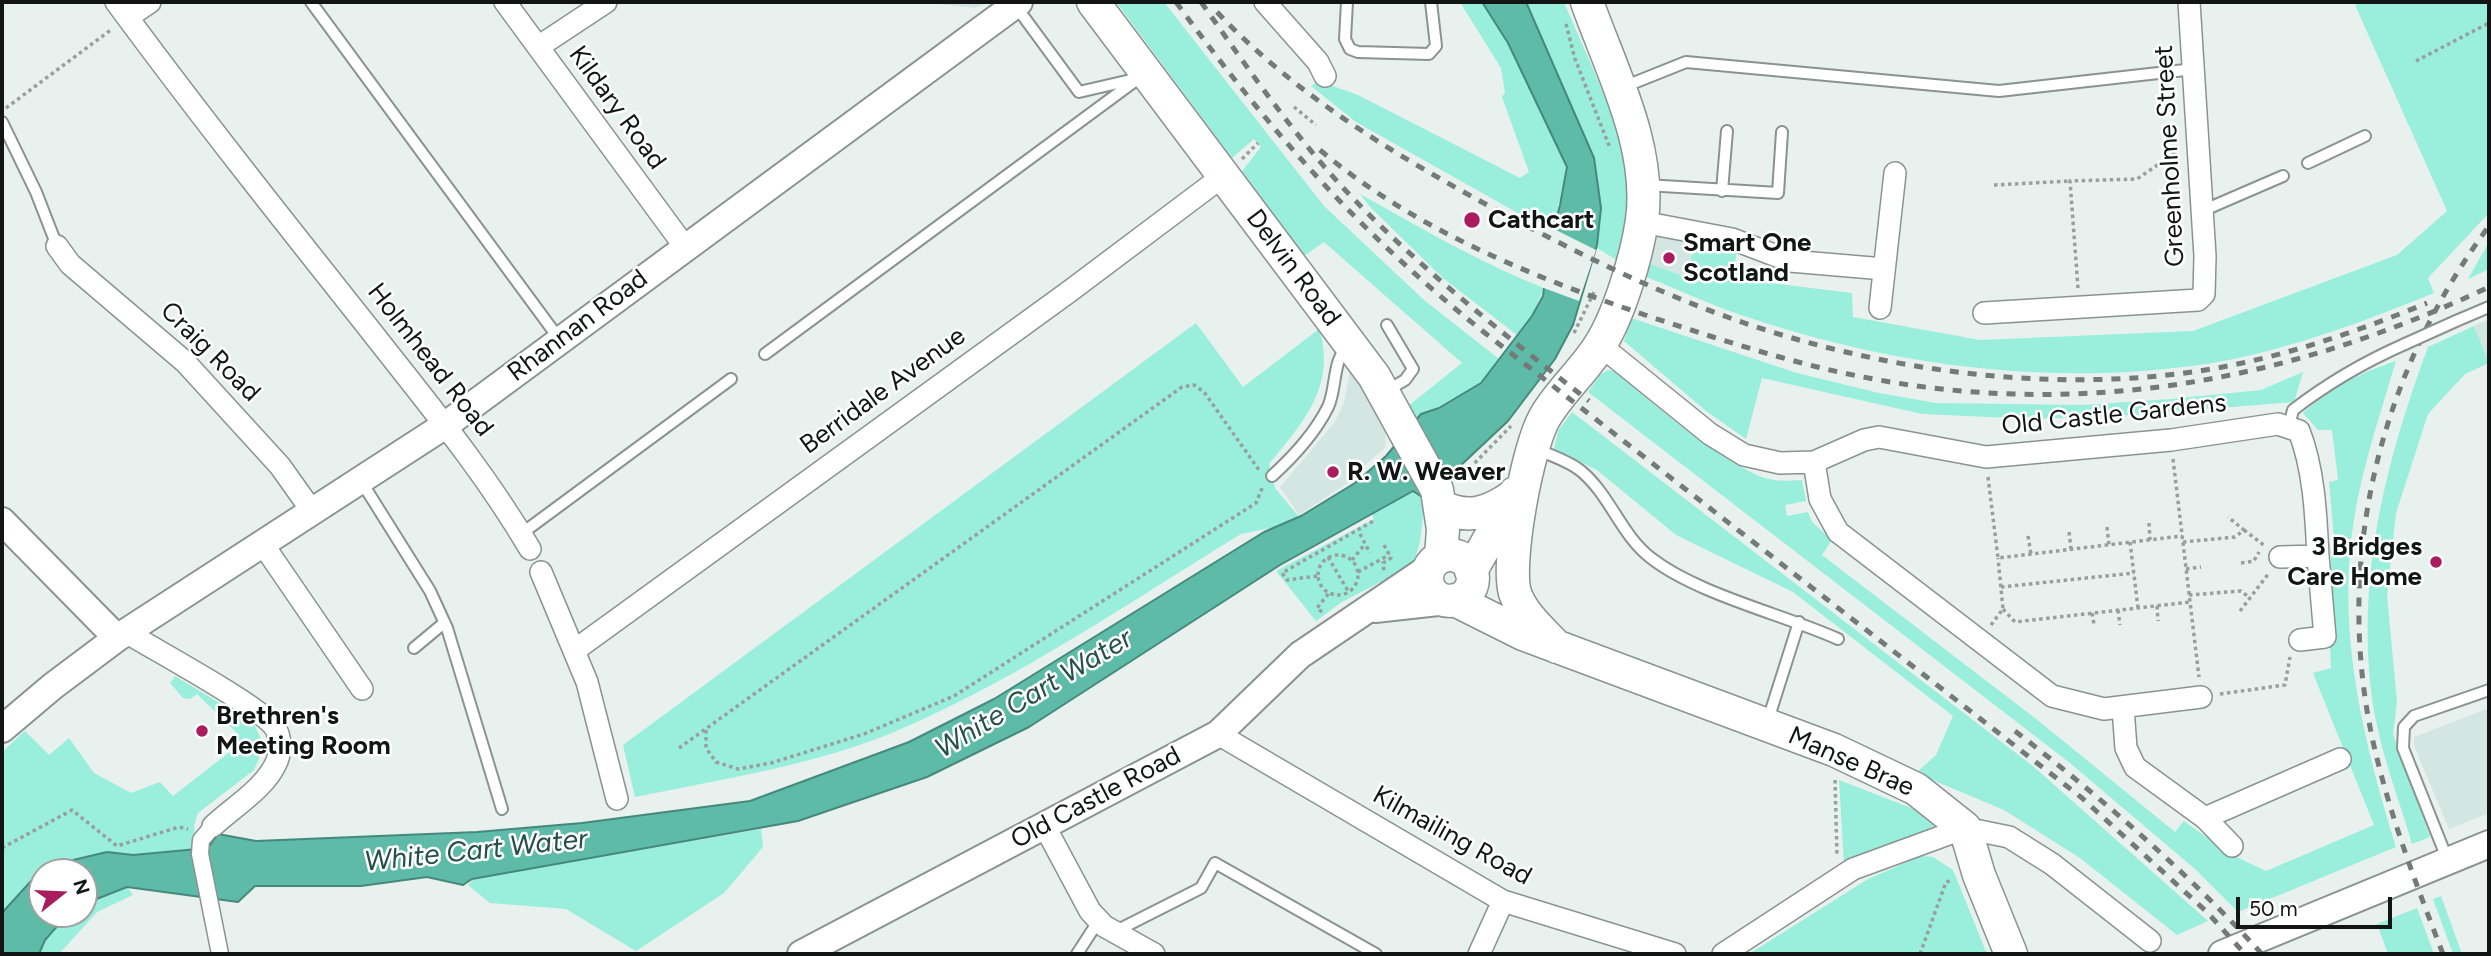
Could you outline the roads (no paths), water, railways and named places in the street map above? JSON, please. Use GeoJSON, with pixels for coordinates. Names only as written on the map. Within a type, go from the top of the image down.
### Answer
{"type":"FeatureCollection","features":[{"type":"Feature","properties":{"kind":"main road","name":"Delvin Road"},"geometry":{"type":"LineString","coordinates":[[1093,2],[1143,76],[1351,344],[1389,401],[1439,498],[1443,530],[1435,562]]}},
{"type":"Feature","properties":{"kind":"main road"},"geometry":{"type":"LineString","coordinates":[[1557,647],[1525,611],[1515,593],[1513,555],[1532,458],[1545,416],[1586,341],[1613,319],[1642,222],[1643,185],[1637,142],[1619,89],[1575,7]]}},
{"type":"Feature","properties":{"kind":"main road"},"geometry":{"type":"LineString","coordinates":[[1461,588],[1462,559],[1435,562],[1430,589],[1440,599],[1461,588],[1532,458]]}},
{"type":"Feature","properties":{"kind":"main road"},"geometry":{"type":"LineString","coordinates":[[1439,498],[1450,511],[1482,514],[1513,496]]}},
{"type":"Feature","properties":{"kind":"main road","name":"Manse Brae"},"geometry":{"type":"LineString","coordinates":[[1461,588],[1523,634],[1834,750],[1916,789],[1965,828]]}},
{"type":"Feature","properties":{"kind":"main road"},"geometry":{"type":"LineString","coordinates":[[1965,828],[1979,875],[2011,954]]}},
{"type":"Feature","properties":{"kind":"street"},"geometry":{"type":"LineString","coordinates":[[122,10],[150,2]]}},
{"type":"Feature","properties":{"kind":"street","name":"Kildary Road"},"geometry":{"type":"LineString","coordinates":[[505,2],[685,247]]}},
{"type":"Feature","properties":{"kind":"street"},"geometry":{"type":"LineString","coordinates":[[538,47],[606,2]]}},
{"type":"Feature","properties":{"kind":"street"},"geometry":{"type":"LineString","coordinates":[[1265,2],[1318,62],[1325,76]]}},
{"type":"Feature","properties":{"kind":"street","name":"Greenholme Street"},"geometry":{"type":"LineString","coordinates":[[1984,313],[2198,300],[2204,294],[2202,211],[2189,2]]}},
{"type":"Feature","properties":{"kind":"street","name":"Rhannan Road"},"geometry":{"type":"LineString","coordinates":[[2,729],[53,685],[122,635],[447,424],[1017,3]]}},
{"type":"Feature","properties":{"kind":"street","name":"Holmhead Road"},"geometry":{"type":"LineString","coordinates":[[122,10],[300,241],[447,424],[526,542],[575,650],[598,719],[617,799]]}},
{"type":"Feature","properties":{"kind":"street"},"geometry":{"type":"LineString","coordinates":[[1880,308],[1895,173]]}},
{"type":"Feature","properties":{"kind":"street","name":"Berridale Avenue"},"geometry":{"type":"LineString","coordinates":[[575,650],[1070,291],[1223,176]]}},
{"type":"Feature","properties":{"kind":"street"},"geometry":{"type":"LineString","coordinates":[[1642,222],[1732,239],[1790,261],[1884,270]]}},
{"type":"Feature","properties":{"kind":"street","name":"Craig Road"},"geometry":{"type":"LineString","coordinates":[[57,246],[70,264],[185,362],[280,466],[312,510]]}},
{"type":"Feature","properties":{"kind":"street","name":"Old Castle Gardens"},"geometry":{"type":"LineString","coordinates":[[1586,341],[1710,434],[1744,455],[1780,463],[1814,462],[1864,440],[1879,437],[1986,457],[2171,440],[2278,424],[2289,426]]}},
{"type":"Feature","properties":{"kind":"street"},"geometry":{"type":"LineString","coordinates":[[2289,426],[2299,431],[2305,445],[2316,516],[2325,637],[2300,640]]}},
{"type":"Feature","properties":{"kind":"street"},"geometry":{"type":"LineString","coordinates":[[1814,462],[1820,499],[1838,532],[2052,696],[2104,709],[2201,697]]}},
{"type":"Feature","properties":{"kind":"street"},"geometry":{"type":"LineString","coordinates":[[2,521],[122,635],[240,701],[267,719],[276,730],[281,744],[277,761],[265,780],[207,833],[200,854],[218,949]]}},
{"type":"Feature","properties":{"kind":"street"},"geometry":{"type":"LineString","coordinates":[[262,543],[362,689]]}},
{"type":"Feature","properties":{"kind":"street"},"geometry":{"type":"LineString","coordinates":[[2272,551],[2318,556]]}},
{"type":"Feature","properties":{"kind":"street","name":"Old Castle Road"},"geometry":{"type":"LineString","coordinates":[[801,954],[1218,734],[1300,656],[1370,610],[1435,562]]}},
{"type":"Feature","properties":{"kind":"street","name":"Old Castle Road"},"geometry":{"type":"LineString","coordinates":[[1370,610],[1461,588]]}},
{"type":"Feature","properties":{"kind":"street"},"geometry":{"type":"LineString","coordinates":[[2123,708],[2126,748],[2135,767],[2205,818],[2232,846]]}},
{"type":"Feature","properties":{"kind":"street","name":"Kilmailing Road"},"geometry":{"type":"LineString","coordinates":[[1218,734],[1503,901],[1675,954]]}},
{"type":"Feature","properties":{"kind":"street"},"geometry":{"type":"LineString","coordinates":[[2205,818],[2340,760]]}},
{"type":"Feature","properties":{"kind":"street"},"geometry":{"type":"LineString","coordinates":[[1044,825],[1090,911],[1106,926],[1154,954]]}},
{"type":"Feature","properties":{"kind":"street"},"geometry":{"type":"LineString","coordinates":[[1723,954],[1853,869],[1965,828]]}},
{"type":"Feature","properties":{"kind":"street","name":"Manse Brae"},"geometry":{"type":"LineString","coordinates":[[1965,828],[2009,836],[2052,864],[2150,941]]}},
{"type":"Feature","properties":{"kind":"street"},"geometry":{"type":"LineString","coordinates":[[2222,954],[2489,844]]}},
{"type":"Feature","properties":{"kind":"street"},"geometry":{"type":"LineString","coordinates":[[1479,954],[1503,901]]}},
{"type":"Feature","properties":{"kind":"lane"},"geometry":{"type":"LineString","coordinates":[[311,2],[560,340]]}},
{"type":"Feature","properties":{"kind":"lane"},"geometry":{"type":"LineString","coordinates":[[1347,2],[1345,39],[1347,46],[1354,52],[1429,54],[1436,46],[1431,2]]}},
{"type":"Feature","properties":{"kind":"lane"},"geometry":{"type":"LineString","coordinates":[[1017,3],[1079,92],[1143,76]]}},
{"type":"Feature","properties":{"kind":"lane"},"geometry":{"type":"LineString","coordinates":[[1619,89],[1686,62],[1998,91],[2194,69]]}},
{"type":"Feature","properties":{"kind":"lane"},"geometry":{"type":"LineString","coordinates":[[765,354],[1143,76]]}},
{"type":"Feature","properties":{"kind":"lane"},"geometry":{"type":"LineString","coordinates":[[2,122],[36,192],[57,246]]}},
{"type":"Feature","properties":{"kind":"lane"},"geometry":{"type":"LineString","coordinates":[[1722,191],[1727,131]]}},
{"type":"Feature","properties":{"kind":"lane"},"geometry":{"type":"LineString","coordinates":[[1643,185],[1778,193],[1782,132]]}},
{"type":"Feature","properties":{"kind":"lane"},"geometry":{"type":"LineString","coordinates":[[2308,163],[2365,136]]}},
{"type":"Feature","properties":{"kind":"lane"},"geometry":{"type":"LineString","coordinates":[[2202,211],[2283,176]]}},
{"type":"Feature","properties":{"kind":"lane"},"geometry":{"type":"LineString","coordinates":[[2289,426],[2293,410],[2357,366],[2489,307]]}},
{"type":"Feature","properties":{"kind":"lane"},"geometry":{"type":"LineString","coordinates":[[1387,325],[1413,369],[1389,401]]}},
{"type":"Feature","properties":{"kind":"lane"},"geometry":{"type":"LineString","coordinates":[[1272,476],[1301,446],[1325,413],[1334,394],[1340,354],[1351,344]]}},
{"type":"Feature","properties":{"kind":"lane"},"geometry":{"type":"LineString","coordinates":[[526,542],[731,379]]}},
{"type":"Feature","properties":{"kind":"lane"},"geometry":{"type":"LineString","coordinates":[[1532,458],[1579,469],[1600,491],[1619,522],[1649,557],[1684,579],[1838,639]]}},
{"type":"Feature","properties":{"kind":"lane"},"geometry":{"type":"LineString","coordinates":[[361,481],[430,591],[444,623],[502,809]]}},
{"type":"Feature","properties":{"kind":"lane"},"geometry":{"type":"LineString","coordinates":[[1766,724],[1799,622]]}},
{"type":"Feature","properties":{"kind":"lane"},"geometry":{"type":"LineString","coordinates":[[414,648],[444,623]]}},
{"type":"Feature","properties":{"kind":"lane"},"geometry":{"type":"LineString","coordinates":[[2448,861],[2403,748],[2404,727],[2414,716],[2489,690]]}},
{"type":"Feature","properties":{"kind":"lane"},"geometry":{"type":"LineString","coordinates":[[1077,954],[1106,926],[1201,888],[1215,863],[1376,954]]}},
{"type":"Feature","properties":{"kind":"water","name":"White Cart Water"},"geometry":{"type":"Polygon","coordinates":[[[1482,2],[1526,2],[1594,158],[1601,208],[1597,245],[1573,325],[1555,359],[1508,421],[1425,499],[1413,491],[1280,565],[1029,727],[927,777],[798,821],[472,879],[463,885],[427,877],[361,886],[255,886],[238,902],[127,887],[98,898],[98,858],[82,858],[107,852],[133,855],[208,848],[218,834],[256,841],[477,832],[582,823],[750,801],[909,742],[994,699],[1264,532],[1301,516],[1355,483],[1386,456],[1421,414],[1439,408],[1481,383],[1532,316],[1543,296],[1549,246],[1567,167],[1508,43],[1482,2]]]}},
{"type":"Feature","properties":{"kind":"water"},"geometry":{"type":"Polygon","coordinates":[[[28,884],[28,928],[56,928],[45,940],[39,954],[2,954],[2,913],[28,884]]]}},
{"type":"Feature","properties":{"kind":"railway"},"geometry":{"type":"LineString","coordinates":[[1176,2],[1246,94],[1318,178],[1439,295],[2082,798],[2207,912],[2245,954]]}},
{"type":"Feature","properties":{"kind":"railway"},"geometry":{"type":"LineString","coordinates":[[1201,2],[1289,123],[1347,192],[1434,275],[1589,401]]}},
{"type":"Feature","properties":{"kind":"railway"},"geometry":{"type":"LineString","coordinates":[[1217,12],[1281,72],[1351,124],[1502,213],[1671,295],[1730,318],[1843,351],[1962,373],[2082,380],[2141,377],[2199,371],[2258,360],[2344,335],[2427,303]]}},
{"type":"Feature","properties":{"kind":"railway"},"geometry":{"type":"LineString","coordinates":[[1320,150],[1394,204],[1434,227],[1559,284],[1645,315],[1790,360],[1879,380],[1959,391],[2037,394],[2115,392],[2191,382],[2267,367],[2342,346],[2416,319],[2489,287]]}},
{"type":"Feature","properties":{"kind":"railway"},"geometry":{"type":"LineString","coordinates":[[2443,954],[2403,847],[2372,737],[2362,669],[2359,602],[2364,535],[2375,469],[2394,405],[2419,343],[2451,283],[2489,226]]}},
{"type":"Feature","properties":{"kind":"railway"},"geometry":{"type":"LineString","coordinates":[[2015,731],[2143,837],[2204,894],[2262,954]]}},
{"type":"Feature","properties":{"kind":"place","name":"Cathcart"},"geometry":{"type":"Point","coordinates":[1472,220]}},
{"type":"Feature","properties":{"kind":"place","name":"Smart One Scotland"},"geometry":{"type":"Point","coordinates":[1669,258]}},
{"type":"Feature","properties":{"kind":"place","name":"R. W. Weaver"},"geometry":{"type":"Point","coordinates":[1333,472]}},
{"type":"Feature","properties":{"kind":"place","name":"3 Bridges Care Home"},"geometry":{"type":"Point","coordinates":[2436,562]}},
{"type":"Feature","properties":{"kind":"place","name":"Brethren's Meeting Room"},"geometry":{"type":"Point","coordinates":[202,731]}}]}
